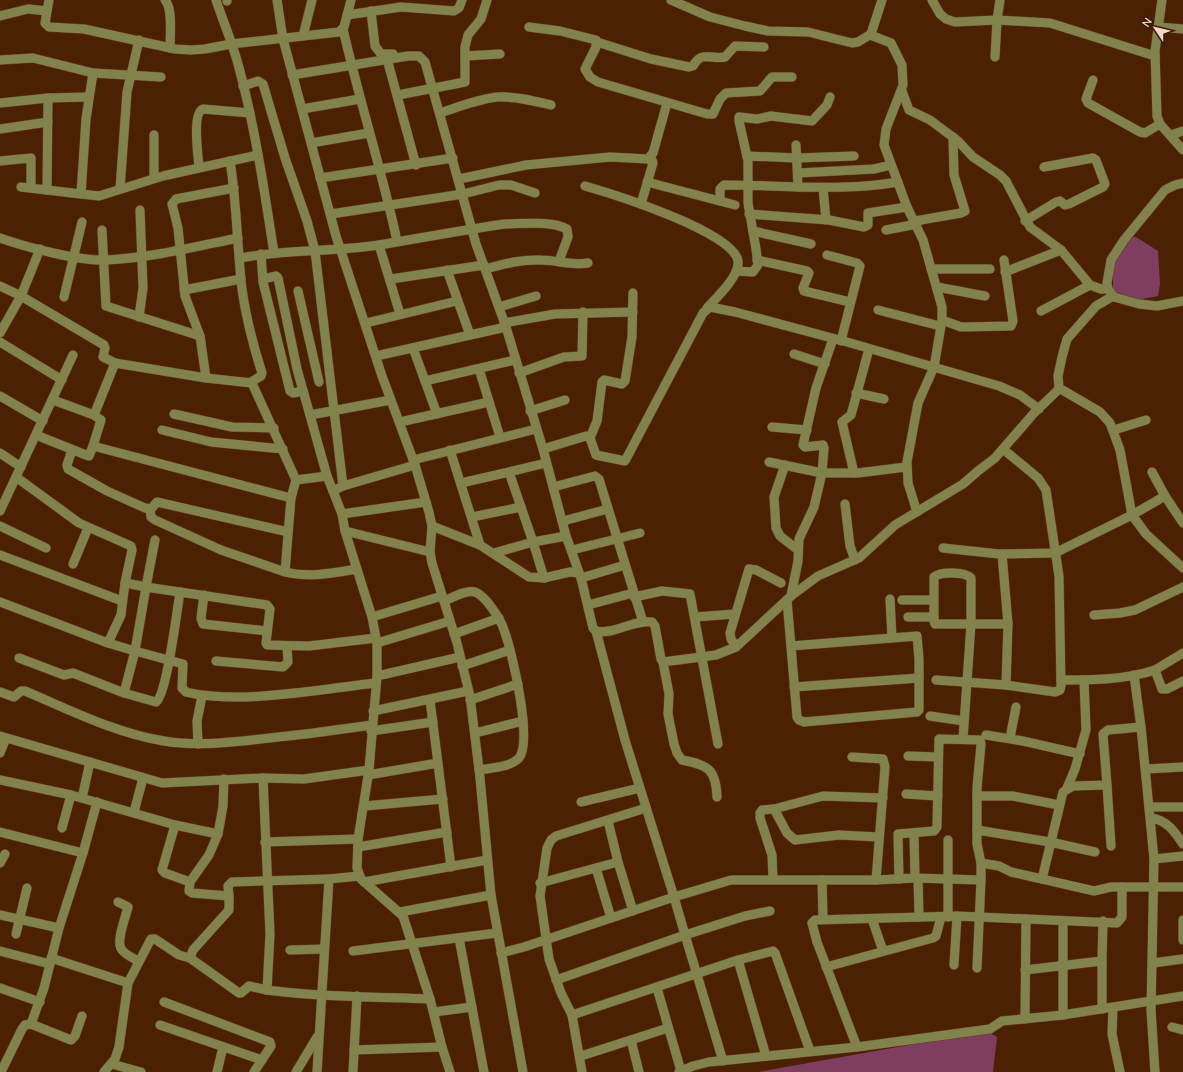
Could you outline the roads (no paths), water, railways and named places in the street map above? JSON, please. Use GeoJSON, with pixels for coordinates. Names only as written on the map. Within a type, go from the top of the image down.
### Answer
{"type":"FeatureCollection","features":[{"type":"Feature","properties":{"kind":"street"},"geometry":{"type":"LineString","coordinates":[[49,0],[45,23],[49,27],[84,29],[170,48],[205,49],[231,44],[334,33],[343,29]]}},
{"type":"Feature","properties":{"kind":"street"},"geometry":{"type":"LineString","coordinates":[[166,0],[170,12],[170,48]]}},
{"type":"Feature","properties":{"kind":"street"},"geometry":{"type":"LineString","coordinates":[[216,0],[231,44],[250,113],[274,252]]}},
{"type":"Feature","properties":{"kind":"street"},"geometry":{"type":"LineString","coordinates":[[277,0],[283,39],[292,75],[340,249],[414,463],[432,526],[430,552],[454,634],[469,696],[475,733],[491,895],[497,933],[506,952],[523,1072]]}},
{"type":"Feature","properties":{"kind":"street"},"geometry":{"type":"LineString","coordinates":[[303,36],[312,0]]}},
{"type":"Feature","properties":{"kind":"street"},"geometry":{"type":"LineString","coordinates":[[351,0],[343,29],[369,133],[390,206],[397,241]]}},
{"type":"Feature","properties":{"kind":"street"},"geometry":{"type":"LineString","coordinates":[[347,15],[412,4],[454,11],[459,8],[462,0]]}},
{"type":"Feature","properties":{"kind":"street"},"geometry":{"type":"LineString","coordinates":[[398,95],[466,82],[465,56],[468,35],[481,19],[487,0]]}},
{"type":"Feature","properties":{"kind":"street"},"geometry":{"type":"LineString","coordinates":[[671,0],[710,17],[757,29],[808,32],[852,43],[858,42],[870,34],[882,0]]}},
{"type":"Feature","properties":{"kind":"street"},"geometry":{"type":"LineString","coordinates":[[932,0],[940,14],[946,19],[959,22],[978,19],[1057,25],[1155,56]]}},
{"type":"Feature","properties":{"kind":"street"},"geometry":{"type":"LineString","coordinates":[[995,57],[996,20],[1000,0]]}},
{"type":"Feature","properties":{"kind":"street"},"geometry":{"type":"LineString","coordinates":[[1162,0],[1155,56],[1158,116],[1160,124],[1171,134],[1183,150]]}},
{"type":"Feature","properties":{"kind":"street"},"geometry":{"type":"LineString","coordinates":[[0,16],[28,9],[47,11]]}},
{"type":"Feature","properties":{"kind":"street"},"geometry":{"type":"LineString","coordinates":[[371,11],[375,46],[378,52],[385,55],[420,49]]}},
{"type":"Feature","properties":{"kind":"street"},"geometry":{"type":"LineString","coordinates":[[529,27],[560,31],[591,38],[597,42],[651,59],[689,67],[693,66],[695,61],[700,57],[725,57],[735,46],[764,47]]}},
{"type":"Feature","properties":{"kind":"street"},"geometry":{"type":"LineString","coordinates":[[1158,27],[1183,29]]}},
{"type":"Feature","properties":{"kind":"street"},"geometry":{"type":"LineString","coordinates":[[870,34],[872,36],[887,40],[895,48],[903,71],[904,79],[902,90],[886,129],[884,145],[907,207],[916,222],[942,307],[934,367],[918,403],[906,467],[908,483],[917,512]]}},
{"type":"Feature","properties":{"kind":"street"},"geometry":{"type":"LineString","coordinates":[[120,189],[126,104],[139,40]]}},
{"type":"Feature","properties":{"kind":"street"},"geometry":{"type":"LineString","coordinates":[[597,42],[586,64],[586,72],[590,77],[602,84],[710,115],[715,111],[720,99],[726,93],[760,91],[772,77],[792,77]]}},
{"type":"Feature","properties":{"kind":"street"},"geometry":{"type":"LineString","coordinates":[[465,56],[500,54]]}},
{"type":"Feature","properties":{"kind":"street"},"geometry":{"type":"LineString","coordinates":[[292,75],[416,55],[421,57],[425,62],[472,230],[505,325],[543,449],[566,536],[572,550],[593,628],[596,631],[640,788],[723,1061]]}},
{"type":"Feature","properties":{"kind":"street"},"geometry":{"type":"LineString","coordinates":[[0,60],[37,58],[94,73],[161,76]]}},
{"type":"Feature","properties":{"kind":"street"},"geometry":{"type":"LineString","coordinates":[[387,59],[416,165]]}},
{"type":"Feature","properties":{"kind":"street"},"geometry":{"type":"LineString","coordinates":[[80,194],[88,97],[94,73]]}},
{"type":"Feature","properties":{"kind":"street"},"geometry":{"type":"LineString","coordinates":[[1093,80],[1086,99],[1088,103],[1140,132],[1145,133],[1160,124]]}},
{"type":"Feature","properties":{"kind":"street"},"geometry":{"type":"LineString","coordinates":[[243,86],[258,81],[263,84],[289,170],[307,221],[315,251],[322,318],[331,380],[338,411],[343,486]]}},
{"type":"Feature","properties":{"kind":"street"},"geometry":{"type":"LineString","coordinates":[[902,90],[909,110],[930,120],[953,137],[973,157],[1002,177],[1025,221],[1033,230],[1061,250],[1090,285],[1111,293],[1126,301],[1149,306],[1183,301]]}},
{"type":"Feature","properties":{"kind":"street"},"geometry":{"type":"LineString","coordinates":[[0,103],[48,98],[88,97]]}},
{"type":"Feature","properties":{"kind":"street"},"geometry":{"type":"LineString","coordinates":[[440,113],[484,99],[498,97],[550,105]]}},
{"type":"Feature","properties":{"kind":"street"},"geometry":{"type":"LineString","coordinates":[[736,271],[753,272],[756,269],[757,260],[749,214],[747,156],[738,121],[739,117],[757,119],[771,116],[812,121],[827,105],[830,97]]}},
{"type":"Feature","properties":{"kind":"street"},"geometry":{"type":"LineString","coordinates":[[47,190],[48,98]]}},
{"type":"Feature","properties":{"kind":"street"},"geometry":{"type":"LineString","coordinates":[[302,109],[360,99]]}},
{"type":"Feature","properties":{"kind":"street"},"geometry":{"type":"LineString","coordinates":[[648,159],[653,153],[667,103]]}},
{"type":"Feature","properties":{"kind":"street"},"geometry":{"type":"LineString","coordinates":[[199,167],[197,133],[198,115],[200,111],[203,109],[250,113]]}},
{"type":"Feature","properties":{"kind":"street"},"geometry":{"type":"LineString","coordinates":[[0,129],[48,122]]}},
{"type":"Feature","properties":{"kind":"street"},"geometry":{"type":"LineString","coordinates":[[1171,134],[1183,131]]}},
{"type":"Feature","properties":{"kind":"street"},"geometry":{"type":"LineString","coordinates":[[311,143],[369,133]]}},
{"type":"Feature","properties":{"kind":"street"},"geometry":{"type":"LineString","coordinates":[[154,135],[154,178]]}},
{"type":"Feature","properties":{"kind":"street"},"geometry":{"type":"LineString","coordinates":[[886,230],[916,222],[961,214],[965,211],[954,175],[953,137]]}},
{"type":"Feature","properties":{"kind":"street"},"geometry":{"type":"LineString","coordinates":[[796,145],[798,187]]}},
{"type":"Feature","properties":{"kind":"street"},"geometry":{"type":"LineString","coordinates":[[21,187],[99,196],[154,178],[258,155]]}},
{"type":"Feature","properties":{"kind":"street"},"geometry":{"type":"LineString","coordinates":[[747,156],[797,158],[854,156]]}},
{"type":"Feature","properties":{"kind":"street"},"geometry":{"type":"LineString","coordinates":[[458,179],[526,165],[610,157],[648,159],[652,160],[653,163],[641,204]]}},
{"type":"Feature","properties":{"kind":"street"},"geometry":{"type":"LineString","coordinates":[[0,161],[31,158],[31,188]]}},
{"type":"Feature","properties":{"kind":"street"},"geometry":{"type":"LineString","coordinates":[[320,178],[416,165],[452,158]]}},
{"type":"Feature","properties":{"kind":"street"},"geometry":{"type":"LineString","coordinates":[[1025,221],[1056,202],[1069,204],[1103,187],[1105,184],[1096,160],[1093,158],[1044,167]]}},
{"type":"Feature","properties":{"kind":"street"},"geometry":{"type":"LineString","coordinates":[[0,286],[21,296],[104,344],[105,348],[103,357],[115,363],[206,378],[251,382],[261,376],[262,373],[248,326],[241,279],[234,188],[230,162]]}},
{"type":"Feature","properties":{"kind":"street"},"geometry":{"type":"LineString","coordinates":[[798,173],[874,170],[891,165]]}},
{"type":"Feature","properties":{"kind":"street"},"geometry":{"type":"LineString","coordinates":[[647,182],[735,205]]}},
{"type":"Feature","properties":{"kind":"street"},"geometry":{"type":"LineString","coordinates":[[720,201],[720,189],[724,185],[823,188],[871,186],[898,182]]}},
{"type":"Feature","properties":{"kind":"street"},"geometry":{"type":"LineString","coordinates":[[1111,293],[1108,268],[1116,251],[1165,190],[1183,183]]}},
{"type":"Feature","properties":{"kind":"street"},"geometry":{"type":"LineString","coordinates":[[331,214],[463,194],[505,185],[535,193]]}},
{"type":"Feature","properties":{"kind":"street"},"geometry":{"type":"LineString","coordinates":[[585,186],[641,204],[695,226],[719,240],[734,252],[737,258],[736,271],[707,308],[625,461],[596,455],[590,438],[597,421],[602,382],[604,380],[622,384],[625,381],[632,337],[633,293]]}},
{"type":"Feature","properties":{"kind":"street"},"geometry":{"type":"LineString","coordinates":[[206,378],[200,336],[184,290],[177,223],[172,208],[174,200],[234,188]]}},
{"type":"Feature","properties":{"kind":"street"},"geometry":{"type":"LineString","coordinates":[[823,188],[826,220]]}},
{"type":"Feature","properties":{"kind":"street"},"geometry":{"type":"LineString","coordinates":[[749,214],[826,220],[866,226],[868,224],[866,216],[868,213],[907,207]]}},
{"type":"Feature","properties":{"kind":"street"},"geometry":{"type":"LineString","coordinates":[[139,317],[143,288],[143,256],[140,210]]}},
{"type":"Feature","properties":{"kind":"street"},"geometry":{"type":"LineString","coordinates":[[64,297],[75,257],[82,222]]}},
{"type":"Feature","properties":{"kind":"street"},"geometry":{"type":"LineString","coordinates":[[240,258],[274,252],[315,251],[379,245],[505,224],[519,225],[536,223],[566,228],[569,233],[559,261]]}},
{"type":"Feature","properties":{"kind":"street"},"geometry":{"type":"LineString","coordinates":[[102,230],[106,306],[200,336]]}},
{"type":"Feature","properties":{"kind":"street"},"geometry":{"type":"LineString","coordinates":[[753,231],[811,244]]}},
{"type":"Feature","properties":{"kind":"street"},"geometry":{"type":"LineString","coordinates":[[0,238],[75,257],[104,260],[180,250],[238,238]]}},
{"type":"Feature","properties":{"kind":"street"},"geometry":{"type":"LineString","coordinates":[[379,245],[391,279],[400,314]]}},
{"type":"Feature","properties":{"kind":"street"},"geometry":{"type":"LineString","coordinates":[[0,333],[21,296],[40,249]]}},
{"type":"Feature","properties":{"kind":"street"},"geometry":{"type":"LineString","coordinates":[[1005,272],[1061,250]]}},
{"type":"Feature","properties":{"kind":"street"},"geometry":{"type":"LineString","coordinates":[[261,254],[263,279],[290,391],[293,393],[319,382],[331,380]]}},
{"type":"Feature","properties":{"kind":"street"},"geometry":{"type":"LineString","coordinates":[[791,646],[917,637],[919,711],[804,722],[799,720],[797,717],[791,646],[789,598],[799,539],[814,507],[822,473],[824,446],[821,444],[804,446],[816,388],[825,364],[837,340],[850,302],[859,264],[827,255]]}},
{"type":"Feature","properties":{"kind":"street"},"geometry":{"type":"LineString","coordinates":[[391,279],[447,270],[484,267],[524,260],[559,261],[574,265],[588,263]]}},
{"type":"Feature","properties":{"kind":"street"},"geometry":{"type":"LineString","coordinates":[[757,260],[807,271],[809,273],[803,288],[804,291],[850,302]]}},
{"type":"Feature","properties":{"kind":"street"},"geometry":{"type":"LineString","coordinates":[[878,310],[961,327],[1011,326],[1013,321],[1004,260]]}},
{"type":"Feature","properties":{"kind":"street"},"geometry":{"type":"LineString","coordinates":[[931,269],[990,269]]}},
{"type":"Feature","properties":{"kind":"street"},"geometry":{"type":"LineString","coordinates":[[447,270],[470,335]]}},
{"type":"Feature","properties":{"kind":"street"},"geometry":{"type":"LineString","coordinates":[[263,279],[276,276],[278,278],[303,388],[327,476],[333,491],[351,514]]}},
{"type":"Feature","properties":{"kind":"street"},"geometry":{"type":"LineString","coordinates":[[184,290],[241,279]]}},
{"type":"Feature","properties":{"kind":"street"},"geometry":{"type":"LineString","coordinates":[[1041,311],[1090,285]]}},
{"type":"Feature","properties":{"kind":"street"},"geometry":{"type":"LineString","coordinates":[[937,287],[985,296]]}},
{"type":"Feature","properties":{"kind":"street"},"geometry":{"type":"LineString","coordinates":[[298,292],[319,382]]}},
{"type":"Feature","properties":{"kind":"street"},"geometry":{"type":"LineString","coordinates":[[663,662],[725,652],[736,647],[789,598],[825,572],[855,560],[895,525],[963,484],[1003,449],[1039,408],[1050,399],[1059,388],[1058,376],[1067,339],[1096,306],[1111,293]]}},
{"type":"Feature","properties":{"kind":"street"},"geometry":{"type":"LineString","coordinates":[[499,307],[536,296]]}},
{"type":"Feature","properties":{"kind":"street"},"geometry":{"type":"LineString","coordinates":[[366,323],[457,301]]}},
{"type":"Feature","properties":{"kind":"street"},"geometry":{"type":"LineString","coordinates":[[707,308],[716,308],[934,367],[1010,390],[1039,408]]}},
{"type":"Feature","properties":{"kind":"street"},"geometry":{"type":"LineString","coordinates":[[376,356],[556,314],[583,312],[633,312]]}},
{"type":"Feature","properties":{"kind":"street"},"geometry":{"type":"LineString","coordinates":[[519,373],[564,357],[582,356],[583,312]]}},
{"type":"Feature","properties":{"kind":"street"},"geometry":{"type":"LineString","coordinates":[[305,321],[322,318]]}},
{"type":"Feature","properties":{"kind":"street"},"geometry":{"type":"LineString","coordinates":[[0,342],[62,380]]}},
{"type":"Feature","properties":{"kind":"street"},"geometry":{"type":"LineString","coordinates":[[413,348],[437,414]]}},
{"type":"Feature","properties":{"kind":"street"},"geometry":{"type":"LineString","coordinates":[[854,473],[842,422],[850,415],[869,349]]}},
{"type":"Feature","properties":{"kind":"street"},"geometry":{"type":"LineString","coordinates":[[794,354],[825,364]]}},
{"type":"Feature","properties":{"kind":"street"},"geometry":{"type":"LineString","coordinates":[[0,511],[73,355]]}},
{"type":"Feature","properties":{"kind":"street"},"geometry":{"type":"LineString","coordinates":[[425,381],[515,360]]}},
{"type":"Feature","properties":{"kind":"street"},"geometry":{"type":"LineString","coordinates":[[94,415],[115,363]]}},
{"type":"Feature","properties":{"kind":"street"},"geometry":{"type":"LineString","coordinates":[[479,369],[500,437]]}},
{"type":"Feature","properties":{"kind":"street"},"geometry":{"type":"LineString","coordinates":[[251,382],[274,428],[296,480],[291,498],[285,572]]}},
{"type":"Feature","properties":{"kind":"street"},"geometry":{"type":"LineString","coordinates":[[1059,388],[1100,412],[1107,418],[1114,430],[1120,450],[1132,515],[1146,534],[1183,568]]}},
{"type":"Feature","properties":{"kind":"street"},"geometry":{"type":"LineString","coordinates":[[856,393],[884,399]]}},
{"type":"Feature","properties":{"kind":"street"},"geometry":{"type":"LineString","coordinates":[[0,396],[43,421]]}},
{"type":"Feature","properties":{"kind":"street"},"geometry":{"type":"LineString","coordinates":[[36,435],[87,456],[93,446],[101,423],[100,420],[94,415],[53,400]]}},
{"type":"Feature","properties":{"kind":"street"},"geometry":{"type":"LineString","coordinates":[[310,415],[391,400]]}},
{"type":"Feature","properties":{"kind":"street"},"geometry":{"type":"LineString","coordinates":[[530,410],[565,400]]}},
{"type":"Feature","properties":{"kind":"street"},"geometry":{"type":"LineString","coordinates":[[400,422],[489,402]]}},
{"type":"Feature","properties":{"kind":"street"},"geometry":{"type":"LineString","coordinates":[[174,414],[232,427],[274,428]]}},
{"type":"Feature","properties":{"kind":"street"},"geometry":{"type":"LineString","coordinates":[[1114,430],[1146,420]]}},
{"type":"Feature","properties":{"kind":"street"},"geometry":{"type":"LineString","coordinates":[[772,427],[807,430]]}},
{"type":"Feature","properties":{"kind":"street"},"geometry":{"type":"LineString","coordinates":[[333,491],[343,486],[450,450],[536,429]]}},
{"type":"Feature","properties":{"kind":"street"},"geometry":{"type":"LineString","coordinates":[[162,430],[211,442],[283,449]]}},
{"type":"Feature","properties":{"kind":"street"},"geometry":{"type":"LineString","coordinates":[[543,449],[584,436],[590,438]]}},
{"type":"Feature","properties":{"kind":"street"},"geometry":{"type":"LineString","coordinates":[[93,446],[291,498]]}},
{"type":"Feature","properties":{"kind":"street"},"geometry":{"type":"LineString","coordinates":[[936,680],[1006,685],[1055,692],[1060,690],[1059,576],[1046,490],[1038,478],[1003,449]]}},
{"type":"Feature","properties":{"kind":"street"},"geometry":{"type":"LineString","coordinates":[[72,450],[67,465],[68,469],[112,494],[150,510]]}},
{"type":"Feature","properties":{"kind":"street"},"geometry":{"type":"LineString","coordinates":[[450,450],[480,546]]}},
{"type":"Feature","properties":{"kind":"street"},"geometry":{"type":"LineString","coordinates":[[0,453],[21,467]]}},
{"type":"Feature","properties":{"kind":"street"},"geometry":{"type":"LineString","coordinates":[[769,462],[822,473],[854,473],[906,467]]}},
{"type":"Feature","properties":{"kind":"street"},"geometry":{"type":"LineString","coordinates":[[461,483],[546,463]]}},
{"type":"Feature","properties":{"kind":"street"},"geometry":{"type":"LineString","coordinates":[[785,465],[774,497],[776,528],[780,536],[798,550]]}},
{"type":"Feature","properties":{"kind":"street"},"geometry":{"type":"LineString","coordinates":[[509,472],[544,578]]}},
{"type":"Feature","properties":{"kind":"street"},"geometry":{"type":"LineString","coordinates":[[1152,472],[1165,496],[1183,523]]}},
{"type":"Feature","properties":{"kind":"street"},"geometry":{"type":"LineString","coordinates":[[296,480],[327,476]]}},
{"type":"Feature","properties":{"kind":"street"},"geometry":{"type":"LineString","coordinates":[[553,487],[595,476],[599,479],[643,622]]}},
{"type":"Feature","properties":{"kind":"street"},"geometry":{"type":"LineString","coordinates":[[16,478],[66,515],[88,528],[132,547],[121,615],[108,643]]}},
{"type":"Feature","properties":{"kind":"street"},"geometry":{"type":"LineString","coordinates":[[943,548],[1002,554],[1055,553],[1132,515],[1165,496]]}},
{"type":"Feature","properties":{"kind":"street"},"geometry":{"type":"LineString","coordinates":[[288,532],[157,502],[150,510],[151,517],[155,520],[221,550],[285,572],[297,575],[311,575],[357,569]]}},
{"type":"Feature","properties":{"kind":"street"},"geometry":{"type":"LineString","coordinates":[[351,514],[426,502]]}},
{"type":"Feature","properties":{"kind":"street"},"geometry":{"type":"LineString","coordinates":[[845,504],[850,546],[855,560]]}},
{"type":"Feature","properties":{"kind":"street"},"geometry":{"type":"LineString","coordinates":[[472,517],[520,507]]}},
{"type":"Feature","properties":{"kind":"street"},"geometry":{"type":"LineString","coordinates":[[563,521],[608,509]]}},
{"type":"Feature","properties":{"kind":"street"},"geometry":{"type":"LineString","coordinates":[[351,514],[345,531],[372,617],[376,640],[376,679],[372,728],[364,806],[358,843],[357,868],[362,879],[400,912],[406,923],[434,1012],[442,1047],[450,1072]]}},
{"type":"Feature","properties":{"kind":"street"},"geometry":{"type":"LineString","coordinates":[[0,526],[46,548]]}},
{"type":"Feature","properties":{"kind":"street"},"geometry":{"type":"LineString","coordinates":[[432,526],[494,553],[523,574],[530,577],[544,578],[570,572],[579,576],[625,565]]}},
{"type":"Feature","properties":{"kind":"street"},"geometry":{"type":"LineString","coordinates":[[73,564],[88,528]]}},
{"type":"Feature","properties":{"kind":"street"},"geometry":{"type":"LineString","coordinates":[[345,531],[430,552]]}},
{"type":"Feature","properties":{"kind":"street"},"geometry":{"type":"LineString","coordinates":[[572,550],[617,540],[640,533]]}},
{"type":"Feature","properties":{"kind":"street"},"geometry":{"type":"LineString","coordinates":[[494,553],[533,542],[566,536]]}},
{"type":"Feature","properties":{"kind":"street"},"geometry":{"type":"LineString","coordinates":[[124,693],[135,651],[155,540]]}},
{"type":"Feature","properties":{"kind":"street"},"geometry":{"type":"LineString","coordinates":[[1002,554],[1008,624],[1006,685]]}},
{"type":"Feature","properties":{"kind":"street"},"geometry":{"type":"LineString","coordinates":[[0,555],[122,602]]}},
{"type":"Feature","properties":{"kind":"street"},"geometry":{"type":"LineString","coordinates":[[736,647],[730,636],[749,569],[756,570],[781,583]]}},
{"type":"Feature","properties":{"kind":"street"},"geometry":{"type":"LineString","coordinates":[[963,739],[971,624],[970,577],[950,574],[935,576],[933,579],[935,624],[971,624],[1008,624]]}},
{"type":"Feature","properties":{"kind":"street"},"geometry":{"type":"LineString","coordinates":[[125,583],[267,605],[270,609],[266,642],[267,645],[287,647],[376,640],[450,621]]}},
{"type":"Feature","properties":{"kind":"street"},"geometry":{"type":"LineString","coordinates":[[1094,614],[1120,613],[1136,610],[1183,587]]}},
{"type":"Feature","properties":{"kind":"street"},"geometry":{"type":"LineString","coordinates":[[588,605],[634,595],[662,591],[688,592],[691,596],[700,657],[718,744]]}},
{"type":"Feature","properties":{"kind":"street"},"geometry":{"type":"LineString","coordinates":[[18,658],[64,675],[73,673],[124,693],[153,702],[157,701],[169,660],[180,592]]}},
{"type":"Feature","properties":{"kind":"street"},"geometry":{"type":"LineString","coordinates":[[372,617],[443,598],[469,592],[476,592],[499,618],[510,650],[518,684],[523,721],[523,748],[518,759],[509,764],[479,770]]}},
{"type":"Feature","properties":{"kind":"street"},"geometry":{"type":"LineString","coordinates":[[204,595],[201,618],[203,624],[267,631]]}},
{"type":"Feature","properties":{"kind":"street"},"geometry":{"type":"LineString","coordinates":[[890,599],[892,638]]}},
{"type":"Feature","properties":{"kind":"street"},"geometry":{"type":"LineString","coordinates":[[902,600],[933,600]]}},
{"type":"Feature","properties":{"kind":"street"},"geometry":{"type":"LineString","coordinates":[[0,602],[108,643],[169,660],[184,666],[183,692],[202,696],[241,697],[376,679],[460,657]]}},
{"type":"Feature","properties":{"kind":"street"},"geometry":{"type":"LineString","coordinates":[[695,618],[735,614]]}},
{"type":"Feature","properties":{"kind":"street"},"geometry":{"type":"LineString","coordinates":[[908,617],[934,617]]}},
{"type":"Feature","properties":{"kind":"street"},"geometry":{"type":"LineString","coordinates":[[454,634],[499,618]]}},
{"type":"Feature","properties":{"kind":"street"},"geometry":{"type":"LineString","coordinates":[[596,631],[604,632],[643,622],[652,622],[656,626],[661,659],[663,662],[669,694],[667,710],[677,753],[682,760],[701,764],[711,772],[716,783],[717,797]]}},
{"type":"Feature","properties":{"kind":"street"},"geometry":{"type":"LineString","coordinates":[[216,661],[283,667],[288,662],[287,647]]}},
{"type":"Feature","properties":{"kind":"street"},"geometry":{"type":"LineString","coordinates":[[462,666],[510,650]]}},
{"type":"Feature","properties":{"kind":"street"},"geometry":{"type":"LineString","coordinates":[[1060,680],[1084,680],[1134,675],[1155,670],[1183,653]]}},
{"type":"Feature","properties":{"kind":"street"},"geometry":{"type":"LineString","coordinates":[[1155,670],[1162,689],[1167,689],[1183,681]]}},
{"type":"Feature","properties":{"kind":"street"},"geometry":{"type":"LineString","coordinates":[[1134,675],[1146,769],[1154,859],[1151,1002],[1155,1072]]}},
{"type":"Feature","properties":{"kind":"street"},"geometry":{"type":"LineString","coordinates":[[794,687],[919,678]]}},
{"type":"Feature","properties":{"kind":"street"},"geometry":{"type":"LineString","coordinates":[[1042,880],[1062,794],[1067,788],[1080,754],[1087,721],[1084,680]]}},
{"type":"Feature","properties":{"kind":"street"},"geometry":{"type":"LineString","coordinates":[[373,711],[430,700],[469,696],[518,684]]}},
{"type":"Feature","properties":{"kind":"street"},"geometry":{"type":"LineString","coordinates":[[0,692],[14,697],[21,691],[25,691],[116,729],[159,740],[198,744],[433,722]]}},
{"type":"Feature","properties":{"kind":"street"},"geometry":{"type":"LineString","coordinates":[[198,744],[197,721],[202,696]]}},
{"type":"Feature","properties":{"kind":"street"},"geometry":{"type":"LineString","coordinates":[[430,700],[451,867]]}},
{"type":"Feature","properties":{"kind":"street"},"geometry":{"type":"LineString","coordinates":[[1010,738],[1016,707]]}},
{"type":"Feature","properties":{"kind":"street"},"geometry":{"type":"LineString","coordinates":[[930,716],[964,721]]}},
{"type":"Feature","properties":{"kind":"street"},"geometry":{"type":"LineString","coordinates":[[475,733],[523,721]]}},
{"type":"Feature","properties":{"kind":"street"},"geometry":{"type":"LineString","coordinates":[[1111,846],[1103,734],[1108,730],[1141,727]]}},
{"type":"Feature","properties":{"kind":"street"},"geometry":{"type":"LineString","coordinates":[[986,735],[1010,738],[1080,754]]}},
{"type":"Feature","properties":{"kind":"street"},"geometry":{"type":"LineString","coordinates":[[0,753],[3,737],[143,778],[168,783],[224,779],[304,779],[368,773],[438,763]]}},
{"type":"Feature","properties":{"kind":"street"},"geometry":{"type":"LineString","coordinates":[[899,879],[897,834],[934,831],[937,829],[939,739],[978,739],[981,741],[977,796],[977,844],[981,863],[981,880],[977,968]]}},
{"type":"Feature","properties":{"kind":"street"},"geometry":{"type":"LineString","coordinates":[[908,756],[938,757]]}},
{"type":"Feature","properties":{"kind":"street"},"geometry":{"type":"LineString","coordinates":[[852,757],[883,759],[885,767],[876,880]]}},
{"type":"Feature","properties":{"kind":"street"},"geometry":{"type":"LineString","coordinates":[[82,798],[90,762]]}},
{"type":"Feature","properties":{"kind":"street"},"geometry":{"type":"LineString","coordinates":[[1146,769],[1183,767]]}},
{"type":"Feature","properties":{"kind":"street"},"geometry":{"type":"LineString","coordinates":[[134,812],[143,778]]}},
{"type":"Feature","properties":{"kind":"street"},"geometry":{"type":"LineString","coordinates":[[263,778],[270,942],[267,990]]}},
{"type":"Feature","properties":{"kind":"street"},"geometry":{"type":"LineString","coordinates":[[224,779],[223,806],[218,834],[209,855],[190,882],[189,891],[192,893],[229,896]]}},
{"type":"Feature","properties":{"kind":"street"},"geometry":{"type":"LineString","coordinates":[[0,780],[71,795],[176,825],[218,834]]}},
{"type":"Feature","properties":{"kind":"street"},"geometry":{"type":"LineString","coordinates":[[1067,788],[1076,786],[1107,785]]}},
{"type":"Feature","properties":{"kind":"street"},"geometry":{"type":"LineString","coordinates":[[581,802],[640,788]]}},
{"type":"Feature","properties":{"kind":"street"},"geometry":{"type":"LineString","coordinates":[[906,794],[938,796]]}},
{"type":"Feature","properties":{"kind":"street"},"geometry":{"type":"LineString","coordinates":[[62,828],[71,795]]}},
{"type":"Feature","properties":{"kind":"street"},"geometry":{"type":"LineString","coordinates":[[773,879],[772,855],[760,815],[762,810],[774,809],[824,796],[883,798]]}},
{"type":"Feature","properties":{"kind":"street"},"geometry":{"type":"LineString","coordinates":[[977,796],[1013,796],[1059,805]]}},
{"type":"Feature","properties":{"kind":"street"},"geometry":{"type":"LineString","coordinates":[[364,806],[442,799]]}},
{"type":"Feature","properties":{"kind":"street"},"geometry":{"type":"LineString","coordinates":[[31,1024],[40,1002],[59,928],[83,853],[97,802]]}},
{"type":"Feature","properties":{"kind":"street"},"geometry":{"type":"LineString","coordinates":[[1149,807],[1183,807]]}},
{"type":"Feature","properties":{"kind":"street"},"geometry":{"type":"LineString","coordinates":[[582,1072],[581,1056],[572,1016],[556,980],[546,940],[540,896],[540,883],[547,848],[553,838],[646,808]]}},
{"type":"Feature","properties":{"kind":"street"},"geometry":{"type":"LineString","coordinates":[[774,809],[787,833],[795,840],[839,835],[879,837]]}},
{"type":"Feature","properties":{"kind":"street"},"geometry":{"type":"LineString","coordinates":[[1151,818],[1159,820],[1172,828],[1183,844]]}},
{"type":"Feature","properties":{"kind":"street"},"geometry":{"type":"LineString","coordinates":[[608,821],[618,862],[633,911]]}},
{"type":"Feature","properties":{"kind":"street"},"geometry":{"type":"LineString","coordinates":[[176,825],[162,870],[165,873],[190,882]]}},
{"type":"Feature","properties":{"kind":"street"},"geometry":{"type":"LineString","coordinates":[[978,830],[1050,842],[1095,852]]}},
{"type":"Feature","properties":{"kind":"street"},"geometry":{"type":"LineString","coordinates":[[0,832],[83,853]]}},
{"type":"Feature","properties":{"kind":"street"},"geometry":{"type":"LineString","coordinates":[[265,842],[358,843],[446,832]]}},
{"type":"Feature","properties":{"kind":"street"},"geometry":{"type":"LineString","coordinates":[[914,833],[919,917]]}},
{"type":"Feature","properties":{"kind":"street"},"geometry":{"type":"LineString","coordinates":[[948,840],[949,917],[954,965]]}},
{"type":"Feature","properties":{"kind":"street"},"geometry":{"type":"LineString","coordinates":[[0,863],[5,854]]}},
{"type":"Feature","properties":{"kind":"street"},"geometry":{"type":"LineString","coordinates":[[1154,859],[1183,856]]}},
{"type":"Feature","properties":{"kind":"street"},"geometry":{"type":"LineString","coordinates":[[190,958],[193,950],[229,910],[228,889],[230,883],[362,879],[451,867],[487,860]]}},
{"type":"Feature","properties":{"kind":"street"},"geometry":{"type":"LineString","coordinates":[[540,883],[618,862]]}},
{"type":"Feature","properties":{"kind":"street"},"geometry":{"type":"LineString","coordinates":[[981,863],[999,866],[1016,874],[1094,891],[1122,887],[1183,887]]}},
{"type":"Feature","properties":{"kind":"street"},"geometry":{"type":"LineString","coordinates":[[596,868],[611,918]]}},
{"type":"Feature","properties":{"kind":"street"},"geometry":{"type":"LineString","coordinates":[[506,952],[724,881],[773,879],[876,880],[916,878],[981,880]]}},
{"type":"Feature","properties":{"kind":"street"},"geometry":{"type":"LineString","coordinates":[[317,1072],[329,879]]}},
{"type":"Feature","properties":{"kind":"street"},"geometry":{"type":"LineString","coordinates":[[822,880],[823,918]]}},
{"type":"Feature","properties":{"kind":"street"},"geometry":{"type":"LineString","coordinates":[[857,1047],[826,968],[812,924],[815,920],[823,918],[872,919],[980,917],[1063,921],[1103,921],[1117,923],[1122,919],[1122,887]]}},
{"type":"Feature","properties":{"kind":"street"},"geometry":{"type":"LineString","coordinates":[[16,934],[27,888]]}},
{"type":"Feature","properties":{"kind":"street"},"geometry":{"type":"LineString","coordinates":[[400,912],[491,895]]}},
{"type":"Feature","properties":{"kind":"street"},"geometry":{"type":"LineString","coordinates":[[118,902],[128,907],[120,938],[120,947],[123,951],[138,961]]}},
{"type":"Feature","properties":{"kind":"street"},"geometry":{"type":"LineString","coordinates":[[556,980],[685,935],[745,916],[770,911]]}},
{"type":"Feature","properties":{"kind":"street"},"geometry":{"type":"LineString","coordinates":[[0,915],[59,928]]}},
{"type":"Feature","properties":{"kind":"street"},"geometry":{"type":"LineString","coordinates":[[826,968],[935,937],[949,917]]}},
{"type":"Feature","properties":{"kind":"street"},"geometry":{"type":"LineString","coordinates":[[872,919],[883,951]]}},
{"type":"Feature","properties":{"kind":"street"},"geometry":{"type":"LineString","coordinates":[[1025,1019],[1026,919]]}},
{"type":"Feature","properties":{"kind":"street"},"geometry":{"type":"LineString","coordinates":[[1183,920],[1183,940]]}},
{"type":"Feature","properties":{"kind":"street"},"geometry":{"type":"LineString","coordinates":[[1063,921],[1063,1015]]}},
{"type":"Feature","properties":{"kind":"street"},"geometry":{"type":"LineString","coordinates":[[1102,1009],[1103,921]]}},
{"type":"Feature","properties":{"kind":"street"},"geometry":{"type":"LineString","coordinates":[[354,951],[413,942],[497,933]]}},
{"type":"Feature","properties":{"kind":"street"},"geometry":{"type":"LineString","coordinates":[[104,1072],[112,1064],[119,1047],[128,983],[138,961],[152,938],[179,955],[190,958],[239,993],[249,986],[267,990],[321,996],[430,999]]}},
{"type":"Feature","properties":{"kind":"street"},"geometry":{"type":"LineString","coordinates":[[459,938],[484,1072]]}},
{"type":"Feature","properties":{"kind":"street"},"geometry":{"type":"LineString","coordinates":[[290,950],[324,949]]}},
{"type":"Feature","properties":{"kind":"street"},"geometry":{"type":"LineString","coordinates":[[0,951],[51,961],[128,983]]}},
{"type":"Feature","properties":{"kind":"street"},"geometry":{"type":"LineString","coordinates":[[572,1016],[738,960],[771,951],[775,953],[810,1051]]}},
{"type":"Feature","properties":{"kind":"street"},"geometry":{"type":"LineString","coordinates":[[1153,963],[1183,959]]}},
{"type":"Feature","properties":{"kind":"street"},"geometry":{"type":"LineString","coordinates":[[738,960],[766,1056]]}},
{"type":"Feature","properties":{"kind":"street"},"geometry":{"type":"LineString","coordinates":[[1025,970],[1102,961]]}},
{"type":"Feature","properties":{"kind":"street"},"geometry":{"type":"LineString","coordinates":[[0,988],[40,1002]]}},
{"type":"Feature","properties":{"kind":"street"},"geometry":{"type":"LineString","coordinates":[[657,988],[680,1071],[699,1064],[857,1047],[990,1029],[1002,1021],[1063,1015],[1183,996]]}},
{"type":"Feature","properties":{"kind":"street"},"geometry":{"type":"LineString","coordinates":[[353,1072],[357,996]]}},
{"type":"Feature","properties":{"kind":"street"},"geometry":{"type":"LineString","coordinates":[[164,1002],[270,1042],[271,1046],[254,1072]]}},
{"type":"Feature","properties":{"kind":"street"},"geometry":{"type":"LineString","coordinates":[[434,1012],[472,1007]]}},
{"type":"Feature","properties":{"kind":"street"},"geometry":{"type":"LineString","coordinates":[[1113,1008],[1112,1034],[1120,1072]]}},
{"type":"Feature","properties":{"kind":"street"},"geometry":{"type":"LineString","coordinates":[[5,1071],[25,1025],[31,1024],[71,1040],[75,1036],[82,1016]]}},
{"type":"Feature","properties":{"kind":"street"},"geometry":{"type":"LineString","coordinates":[[160,1025],[262,1060]]}},
{"type":"Feature","properties":{"kind":"street"},"geometry":{"type":"LineString","coordinates":[[1172,1027],[1183,1030]]}},
{"type":"Feature","properties":{"kind":"street"},"geometry":{"type":"LineString","coordinates":[[581,1056],[668,1028]]}},
{"type":"Feature","properties":{"kind":"street"},"geometry":{"type":"LineString","coordinates":[[296,1072],[318,1037]]}},
{"type":"Feature","properties":{"kind":"street"},"geometry":{"type":"LineString","coordinates":[[631,1040],[639,1072]]}},
{"type":"Feature","properties":{"kind":"street"},"geometry":{"type":"LineString","coordinates":[[217,1072],[223,1047]]}},
{"type":"Feature","properties":{"kind":"street"},"geometry":{"type":"LineString","coordinates":[[354,1050],[442,1047]]}},
{"type":"Feature","properties":{"kind":"street"},"geometry":{"type":"LineString","coordinates":[[112,1064],[141,1072]]}}]}
